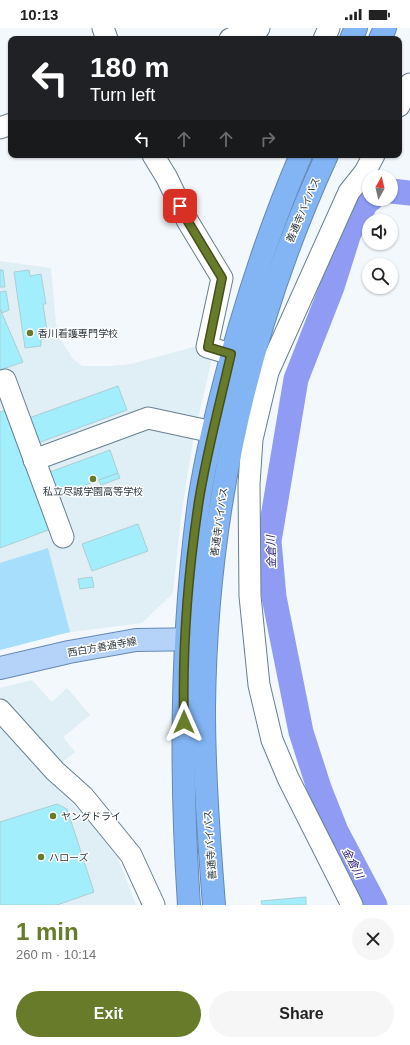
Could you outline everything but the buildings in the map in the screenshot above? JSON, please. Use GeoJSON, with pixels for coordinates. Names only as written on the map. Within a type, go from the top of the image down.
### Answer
{"type":"FeatureCollection","features":[{"type":"Feature","properties":{"kind":"highway","name":"善通寺バイパス"},"geometry":{"type":"LineString","coordinates":[[189,905],[184,774],[185,638],[199,500],[231,354],[274,224],[300,158]]}},
{"type":"Feature","properties":{"kind":"highway","name":"善通寺バイパス"},"geometry":{"type":"LineString","coordinates":[[214,905],[205,775],[204,708],[207,639],[218,518],[231,443],[250,361],[293,232],[326,158]]}},
{"type":"Feature","properties":{"kind":"main road","name":"西白方善通寺線"},"geometry":{"type":"LineString","coordinates":[[0,668],[69,652],[136,640],[185,638],[207,639]]}},
{"type":"Feature","properties":{"kind":"street"},"geometry":{"type":"LineString","coordinates":[[238,36],[259,28]]}},
{"type":"Feature","properties":{"kind":"street"},"geometry":{"type":"LineString","coordinates":[[402,100],[410,84]]}},
{"type":"Feature","properties":{"kind":"street"},"geometry":{"type":"LineString","coordinates":[[155,158],[167,178],[187,220],[222,278],[208,347],[231,354]]}},
{"type":"Feature","properties":{"kind":"street"},"geometry":{"type":"LineString","coordinates":[[352,905],[288,778],[272,740],[259,685],[250,596],[249,484],[252,439],[268,372],[349,192],[366,172],[373,158]]}},
{"type":"Feature","properties":{"kind":"street"},"geometry":{"type":"LineString","coordinates":[[5,380],[63,537]]}},
{"type":"Feature","properties":{"kind":"street"},"geometry":{"type":"LineString","coordinates":[[34,460],[148,418],[213,432]]}},
{"type":"Feature","properties":{"kind":"street"},"geometry":{"type":"LineString","coordinates":[[0,710],[55,771],[83,796],[131,855],[154,905]]}},
{"type":"Feature","properties":{"kind":"shaded area","name":"私立尽誠学園高等学校"},"geometry":{"type":"Polygon","coordinates":[[[0,261],[51,268],[56,324],[62,342],[73,359],[82,366],[131,364],[204,344],[213,354],[193,440],[181,517],[173,593],[142,623],[64,633],[0,650],[0,261]]]}},
{"type":"Feature","properties":{"kind":"shaded area"},"geometry":{"type":"Polygon","coordinates":[[[48,548],[70,632],[0,650],[0,563],[48,548]]]}},
{"type":"Feature","properties":{"kind":"shaded area"},"geometry":{"type":"Polygon","coordinates":[[[32,680],[52,702],[67,688],[90,715],[63,737],[75,752],[45,776],[86,817],[118,858],[136,905],[0,905],[0,688],[32,680]]]}},
{"type":"Feature","properties":{"kind":"waterway","name":"金倉川"},"geometry":{"type":"LineString","coordinates":[[398,192],[410,193]]}},
{"type":"Feature","properties":{"kind":"waterway","name":"金倉川"},"geometry":{"type":"LineString","coordinates":[[364,206],[349,233],[332,287],[296,379],[269,541],[274,597],[301,732],[319,788],[336,831],[375,905]]}},
{"type":"Feature","properties":{"kind":"place","name":"香川看護専門学校"},"geometry":{"type":"Point","coordinates":[30,333]}},
{"type":"Feature","properties":{"kind":"place","name":"私立尽誠学園高等学校"},"geometry":{"type":"Point","coordinates":[93,479]}},
{"type":"Feature","properties":{"kind":"place","name":"ヤングドライ"},"geometry":{"type":"Point","coordinates":[53,816]}},
{"type":"Feature","properties":{"kind":"place","name":"ハローズ"},"geometry":{"type":"Point","coordinates":[41,857]}},
{"type":"Feature","properties":{"kind":"route"},"geometry":{"type":"LineString","coordinates":[[180,206],[222,278],[208,347],[231,354],[199,500],[185,638],[184,722]]}}]}
